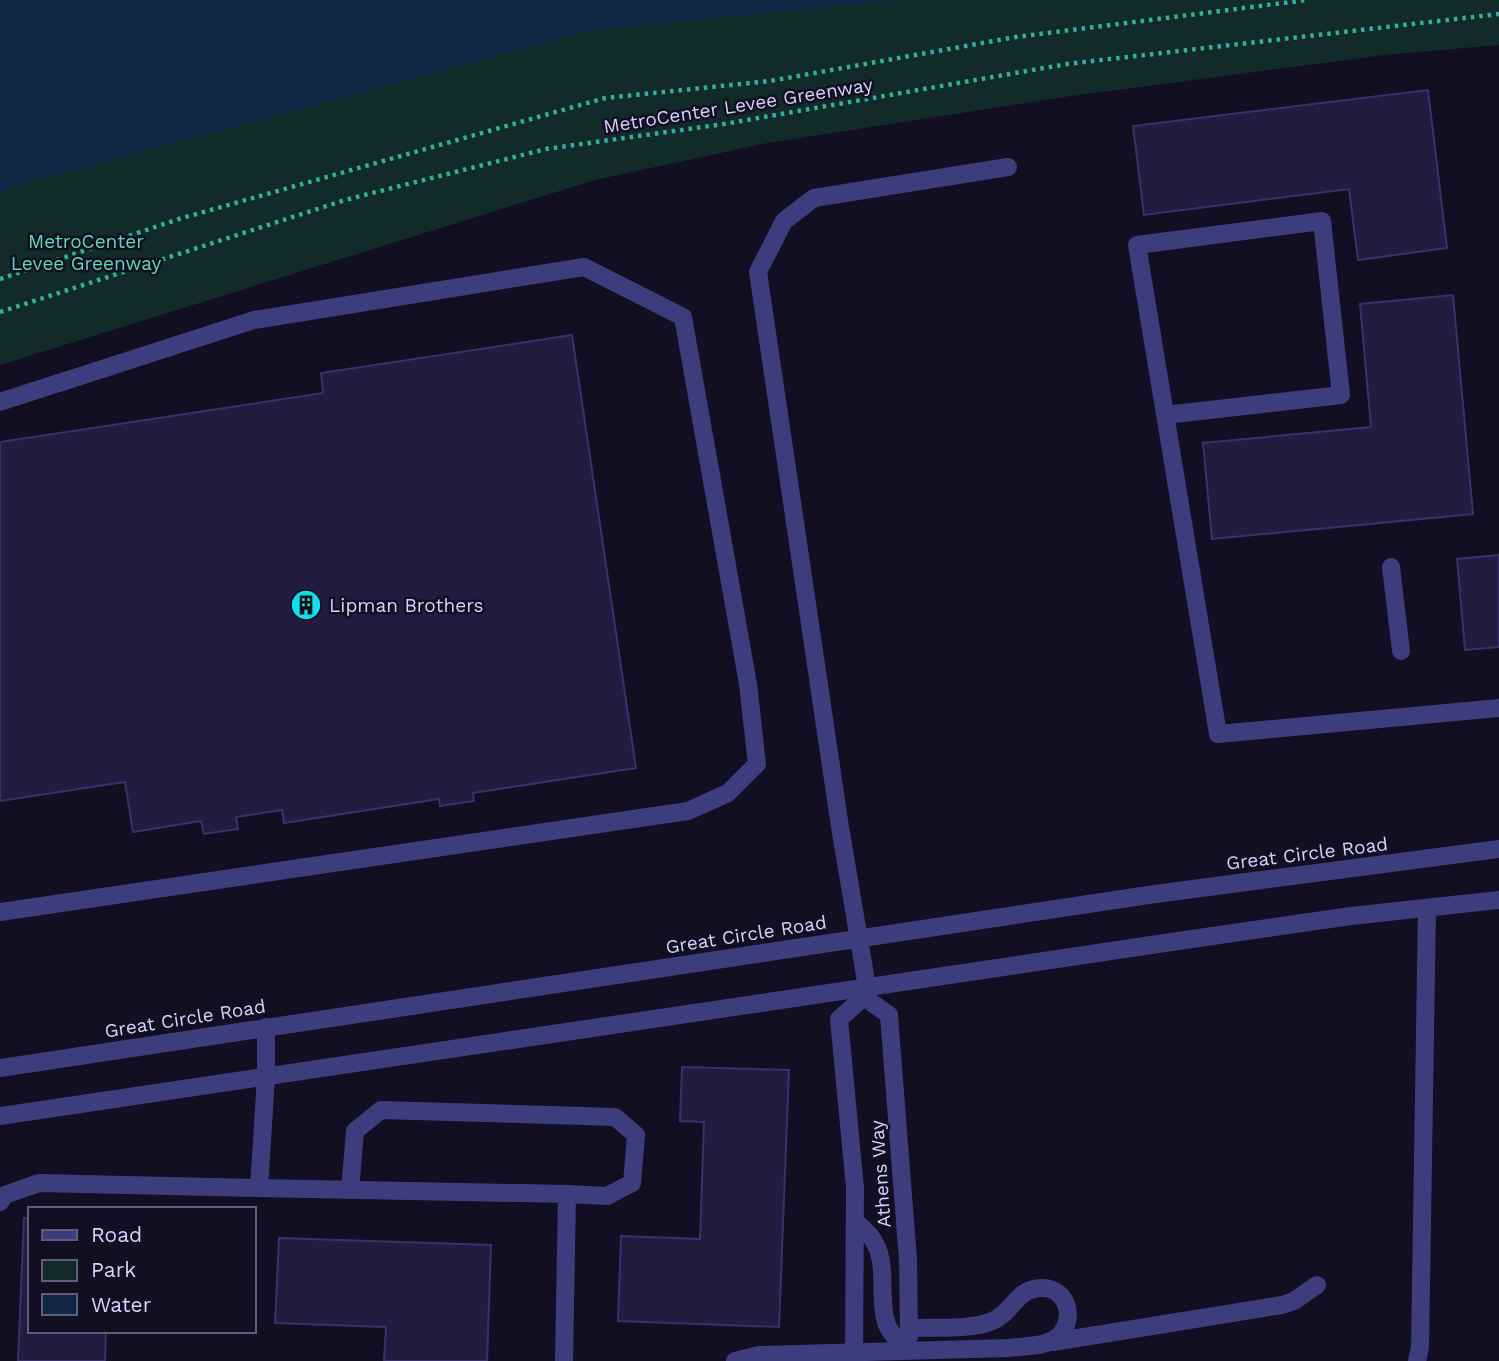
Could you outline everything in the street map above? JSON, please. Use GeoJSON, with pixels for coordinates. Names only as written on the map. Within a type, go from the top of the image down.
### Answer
{"type":"FeatureCollection","features":[{"type":"Feature","properties":{"kind":"street"},"geometry":{"type":"LineString","coordinates":[[865,992],[758,272],[784,221],[814,198],[1008,167]]}},
{"type":"Feature","properties":{"kind":"street"},"geometry":{"type":"LineString","coordinates":[[1165,415],[1341,395],[1322,221],[1137,245],[1165,415],[1218,734],[1499,708]]}},
{"type":"Feature","properties":{"kind":"street"},"geometry":{"type":"LineString","coordinates":[[0,402],[254,320],[584,267],[683,317],[748,684],[757,764],[728,793],[688,811],[0,912]]}},
{"type":"Feature","properties":{"kind":"street"},"geometry":{"type":"LineString","coordinates":[[1391,567],[1401,651]]}},
{"type":"Feature","properties":{"kind":"street","name":"Great Circle Road"},"geometry":{"type":"LineString","coordinates":[[0,1068],[1155,894],[1499,849]]}},
{"type":"Feature","properties":{"kind":"street"},"geometry":{"type":"LineString","coordinates":[[0,1116],[865,992],[1185,940],[1499,900]]}},
{"type":"Feature","properties":{"kind":"street"},"geometry":{"type":"LineString","coordinates":[[1417,1361],[1420,1347],[1427,908]]}},
{"type":"Feature","properties":{"kind":"street","name":"Athens Way"},"geometry":{"type":"LineString","coordinates":[[854,1357],[855,1188],[839,1019],[865,992],[889,1015],[908,1260],[909,1356]]}},
{"type":"Feature","properties":{"kind":"street"},"geometry":{"type":"LineString","coordinates":[[260,1188],[266,1027]]}},
{"type":"Feature","properties":{"kind":"street"},"geometry":{"type":"LineString","coordinates":[[0,1202],[5,1195],[39,1183],[607,1196],[632,1183],[636,1135],[615,1117],[382,1110],[355,1131],[350,1190]]}},
{"type":"Feature","properties":{"kind":"street"},"geometry":{"type":"LineString","coordinates":[[564,1361],[567,1194]]}},
{"type":"Feature","properties":{"kind":"street"},"geometry":{"type":"LineString","coordinates":[[855,1222],[872,1237],[880,1258],[884,1310],[888,1326],[909,1356]]}},
{"type":"Feature","properties":{"kind":"street"},"geometry":{"type":"LineString","coordinates":[[734,1361],[759,1356],[909,1356],[1049,1343],[1282,1305],[1317,1285]]}},
{"type":"Feature","properties":{"kind":"street"},"geometry":{"type":"LineString","coordinates":[[909,1328],[985,1324],[1008,1312],[1020,1294],[1029,1289],[1047,1288],[1054,1290],[1065,1300],[1069,1318],[1062,1333],[1049,1343]]}},
{"type":"Feature","properties":{"kind":"path","name":"MetroCenter Levee Greenway"},"geometry":{"type":"LineString","coordinates":[[0,279],[179,219],[605,98],[770,81],[1016,37],[1307,0]]}},
{"type":"Feature","properties":{"kind":"path","name":"MetroCenter Levee Greenway"},"geometry":{"type":"LineString","coordinates":[[0,312],[345,200],[546,149],[724,124],[1066,64],[1499,14]]}},
{"type":"Feature","properties":{"kind":"green space","name":"MetroCenter Levee Greenway"},"geometry":{"type":"Polygon","coordinates":[[[844,0],[1499,0],[1499,45],[1384,55],[1071,96],[768,143],[595,180],[0,365],[0,192],[592,30],[844,0]]]}},
{"type":"Feature","properties":{"kind":"water"},"geometry":{"type":"Polygon","coordinates":[[[0,0],[900,0],[592,30],[0,192],[0,0]]]}},
{"type":"Feature","properties":{"kind":"building"},"geometry":{"type":"Polygon","coordinates":[[[1428,90],[1447,248],[1358,260],[1349,189],[1144,215],[1133,126],[1428,90]]]}},
{"type":"Feature","properties":{"kind":"building"},"geometry":{"type":"Polygon","coordinates":[[[1453,295],[1473,514],[1212,539],[1203,443],[1371,427],[1360,304],[1453,295]]]}},
{"type":"Feature","properties":{"kind":"building","name":"Lipman Brothers"},"geometry":{"type":"Polygon","coordinates":[[[572,335],[636,768],[473,793],[474,801],[440,806],[439,799],[284,823],[282,810],[236,817],[238,829],[204,834],[201,821],[133,832],[125,782],[0,801],[0,442],[323,393],[321,373],[572,335]]]}},
{"type":"Feature","properties":{"kind":"building"},"geometry":{"type":"Polygon","coordinates":[[[1499,555],[1499,647],[1465,650],[1457,559],[1499,555]]]}},
{"type":"Feature","properties":{"kind":"building"},"geometry":{"type":"Polygon","coordinates":[[[682,1067],[789,1070],[779,1327],[618,1321],[621,1236],[700,1239],[704,1122],[680,1121],[682,1067]]]}},
{"type":"Feature","properties":{"kind":"building"},"geometry":{"type":"Polygon","coordinates":[[[24,1218],[28,1218],[28,1333],[106,1333],[105,1361],[18,1361],[24,1218]]]}},
{"type":"Feature","properties":{"kind":"building"},"geometry":{"type":"Polygon","coordinates":[[[279,1238],[491,1245],[487,1361],[384,1361],[386,1327],[275,1323],[279,1238]]]}},
{"type":"Feature","properties":{"kind":"place","name":"Lipman Brothers"},"geometry":{"type":"Point","coordinates":[306,605]}}]}
